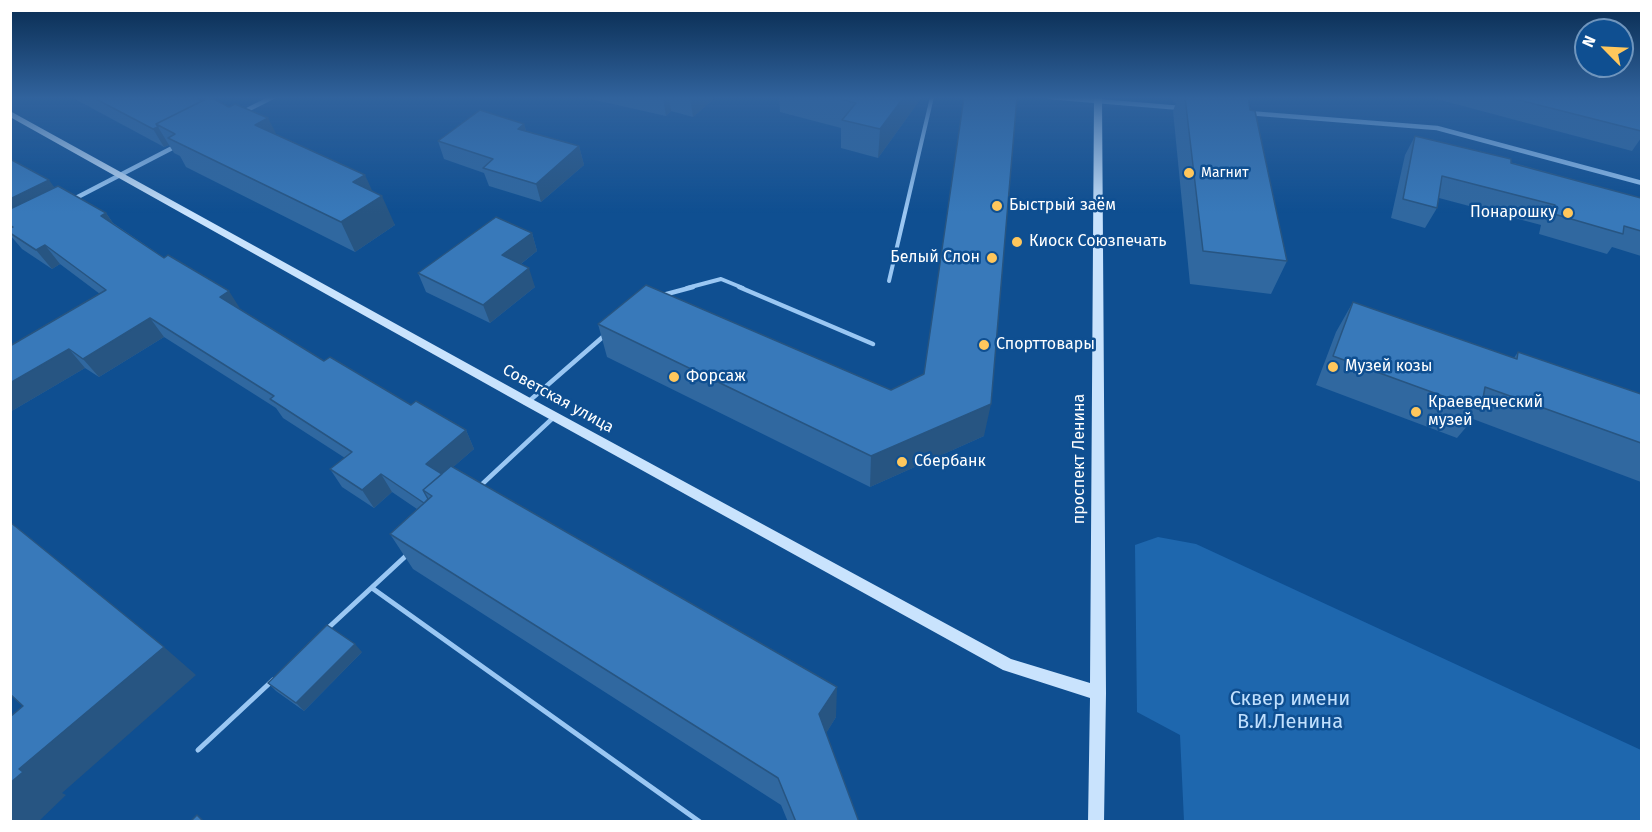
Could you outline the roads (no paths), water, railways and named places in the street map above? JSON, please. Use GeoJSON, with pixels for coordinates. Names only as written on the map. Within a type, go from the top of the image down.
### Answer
{"type":"FeatureCollection","features":[{"type":"Feature","properties":{"kind":"main road","name":"Советская улица"},"geometry":{"type":"LineString","coordinates":[[53,136],[528,402],[1008,665],[1098,693]]}},
{"type":"Feature","properties":{"kind":"main road","name":"проспект Ленина"},"geometry":{"type":"LineString","coordinates":[[1096,822],[1098,136]]}},
{"type":"Feature","properties":{"kind":"street"},"geometry":{"type":"LineString","coordinates":[[1466,136],[1641,183]]}},
{"type":"Feature","properties":{"kind":"street"},"geometry":{"type":"LineString","coordinates":[[61,205],[182,143]]}},
{"type":"Feature","properties":{"kind":"lane"},"geometry":{"type":"LineString","coordinates":[[889,281],[923,136]]}},
{"type":"Feature","properties":{"kind":"lane"},"geometry":{"type":"LineString","coordinates":[[655,298],[721,279],[873,344]]}},
{"type":"Feature","properties":{"kind":"lane"},"geometry":{"type":"LineString","coordinates":[[528,402],[608,332]]}},
{"type":"Feature","properties":{"kind":"lane"},"geometry":{"type":"LineString","coordinates":[[477,489],[555,416]]}},
{"type":"Feature","properties":{"kind":"lane"},"geometry":{"type":"LineString","coordinates":[[320,636],[415,547]]}},
{"type":"Feature","properties":{"kind":"lane"},"geometry":{"type":"LineString","coordinates":[[372,588],[700,822]]}},
{"type":"Feature","properties":{"kind":"lane"},"geometry":{"type":"LineString","coordinates":[[198,750],[276,677]]}},
{"type":"Feature","properties":{"kind":"place","name":"Магнит"},"geometry":{"type":"Point","coordinates":[1189,173]}},
{"type":"Feature","properties":{"kind":"place","name":"Быстрый заём"},"geometry":{"type":"Point","coordinates":[997,206]}},
{"type":"Feature","properties":{"kind":"place","name":"Понарошку"},"geometry":{"type":"Point","coordinates":[1568,213]}},
{"type":"Feature","properties":{"kind":"place","name":"Киоск Союзпечать"},"geometry":{"type":"Point","coordinates":[1017,242]}},
{"type":"Feature","properties":{"kind":"place","name":"Белый Слон"},"geometry":{"type":"Point","coordinates":[992,258]}},
{"type":"Feature","properties":{"kind":"place","name":"Спорттовары"},"geometry":{"type":"Point","coordinates":[984,345]}},
{"type":"Feature","properties":{"kind":"place","name":"Музей козы"},"geometry":{"type":"Point","coordinates":[1333,367]}},
{"type":"Feature","properties":{"kind":"place","name":"Форсаж"},"geometry":{"type":"Point","coordinates":[674,377]}},
{"type":"Feature","properties":{"kind":"place","name":"Краеведческий музей"},"geometry":{"type":"Point","coordinates":[1416,412]}},
{"type":"Feature","properties":{"kind":"place","name":"Сбербанк"},"geometry":{"type":"Point","coordinates":[902,462]}},
{"type":"Feature","properties":{"kind":"park label","name":"Сквер имени В.И.Ленина"},"geometry":{"type":"Point","coordinates":[1290,710]}}]}
